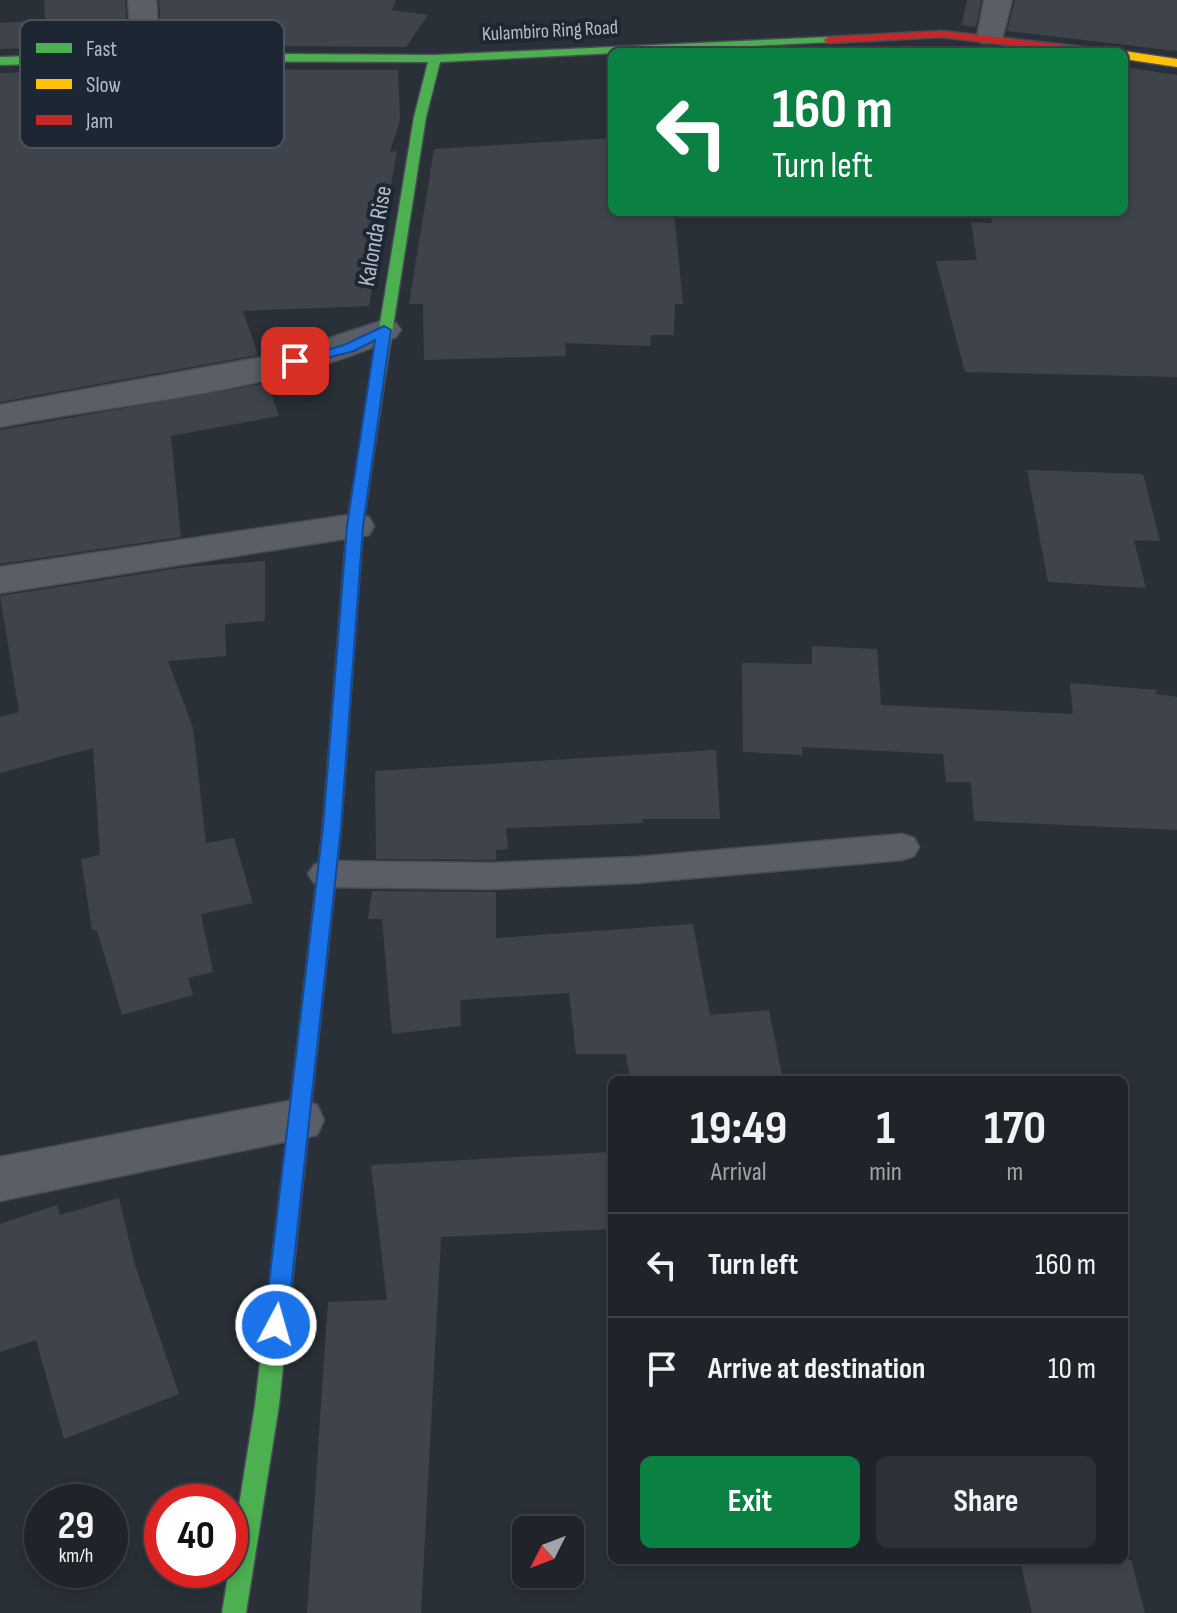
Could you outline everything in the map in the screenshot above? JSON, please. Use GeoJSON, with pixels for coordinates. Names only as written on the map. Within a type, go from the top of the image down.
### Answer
{"type":"FeatureCollection","features":[{"type":"Feature","properties":{"kind":"street"},"geometry":{"type":"LineString","coordinates":[[142,0],[143,20]]}},
{"type":"Feature","properties":{"kind":"street"},"geometry":{"type":"LineString","coordinates":[[991,37],[998,0]]}},
{"type":"Feature","properties":{"kind":"street","name":"Kulambiro Ring Road"},"geometry":{"type":"LineString","coordinates":[[658,48],[941,34],[1072,48]]}},
{"type":"Feature","properties":{"kind":"street","name":"Kulambiro Ring Road"},"geometry":{"type":"LineString","coordinates":[[284,58],[435,59],[608,50]]}},
{"type":"Feature","properties":{"kind":"street"},"geometry":{"type":"LineString","coordinates":[[1128,56],[1177,63]]}},
{"type":"Feature","properties":{"kind":"street","name":"Kalonda Rise"},"geometry":{"type":"LineString","coordinates":[[234,1613],[267,1405],[299,1120],[326,874],[355,526],[420,117],[435,59]]}},
{"type":"Feature","properties":{"kind":"street","name":"Kulambiro Ring Road"},"geometry":{"type":"LineString","coordinates":[[0,61],[20,60]]}},
{"type":"Feature","properties":{"kind":"street"},"geometry":{"type":"LineString","coordinates":[[0,416],[170,388],[295,361],[349,348],[384,330]]}},
{"type":"Feature","properties":{"kind":"street"},"geometry":{"type":"LineString","coordinates":[[0,580],[355,526]]}},
{"type":"Feature","properties":{"kind":"street"},"geometry":{"type":"LineString","coordinates":[[0,1179],[299,1120]]}},
{"type":"Feature","properties":{"kind":"lane"},"geometry":{"type":"LineString","coordinates":[[326,874],[490,876],[578,872],[902,847]]}},
{"type":"Feature","properties":{"kind":"building"},"geometry":{"type":"Polygon","coordinates":[[[44,0],[125,0],[126,20],[45,20],[44,0]]]}},
{"type":"Feature","properties":{"kind":"building"},"geometry":{"type":"Polygon","coordinates":[[[159,0],[396,0],[392,10],[428,15],[406,47],[284,46],[284,20],[160,20],[159,0]]]}},
{"type":"Feature","properties":{"kind":"building"},"geometry":{"type":"Polygon","coordinates":[[[967,0],[981,0],[976,27],[962,25],[967,0]]]}},
{"type":"Feature","properties":{"kind":"building"},"geometry":{"type":"Polygon","coordinates":[[[1015,0],[1177,0],[1177,51],[1007,31],[1015,0]]]}},
{"type":"Feature","properties":{"kind":"building"},"geometry":{"type":"Polygon","coordinates":[[[20,22],[20,48],[0,49],[0,23],[20,22]]]}},
{"type":"Feature","properties":{"kind":"building"},"geometry":{"type":"Polygon","coordinates":[[[1128,68],[1177,75],[1177,377],[965,372],[936,261],[977,260],[971,222],[992,223],[991,216],[1128,216],[1128,68]]]}},
{"type":"Feature","properties":{"kind":"building"},"geometry":{"type":"Polygon","coordinates":[[[284,70],[398,70],[400,120],[390,152],[397,151],[369,306],[243,311],[258,355],[0,402],[0,73],[20,72],[20,148],[284,148],[284,70]]]}},
{"type":"Feature","properties":{"kind":"building"},"geometry":{"type":"Polygon","coordinates":[[[608,138],[608,216],[674,216],[683,304],[675,304],[674,335],[651,335],[650,346],[565,343],[566,356],[424,360],[423,304],[409,304],[434,149],[608,138]]]}},
{"type":"Feature","properties":{"kind":"building"},"geometry":{"type":"Polygon","coordinates":[[[268,383],[279,416],[171,436],[181,537],[0,564],[0,430],[268,383]]]}},
{"type":"Feature","properties":{"kind":"building"},"geometry":{"type":"Polygon","coordinates":[[[1027,470],[1143,474],[1160,541],[1134,540],[1146,588],[1048,582],[1027,470]]]}},
{"type":"Feature","properties":{"kind":"building"},"geometry":{"type":"Polygon","coordinates":[[[265,561],[265,621],[225,624],[226,656],[168,661],[193,728],[206,843],[234,838],[253,903],[201,914],[213,972],[188,978],[193,995],[122,1015],[97,930],[92,930],[81,859],[100,855],[93,748],[0,773],[0,717],[19,712],[0,596],[186,567],[265,561]]]}},
{"type":"Feature","properties":{"kind":"building"},"geometry":{"type":"Polygon","coordinates":[[[812,646],[877,649],[881,705],[1073,714],[1070,683],[1157,690],[1156,694],[1177,697],[1177,830],[974,821],[971,782],[946,782],[943,754],[802,747],[802,755],[743,752],[742,663],[812,664],[812,646]]]}},
{"type":"Feature","properties":{"kind":"building"},"geometry":{"type":"Polygon","coordinates":[[[716,750],[720,819],[642,819],[643,823],[506,828],[508,849],[496,850],[496,860],[376,859],[375,771],[716,750]]]}},
{"type":"Feature","properties":{"kind":"building"},"geometry":{"type":"Polygon","coordinates":[[[372,891],[496,892],[496,938],[693,924],[710,1015],[769,1010],[782,1075],[629,1076],[626,1054],[576,1054],[569,993],[460,1000],[461,1026],[392,1034],[382,919],[368,919],[372,891]]]}},
{"type":"Feature","properties":{"kind":"building"},"geometry":{"type":"Polygon","coordinates":[[[608,1152],[608,1229],[441,1237],[421,1613],[307,1613],[328,1302],[387,1300],[371,1165],[608,1152]]]}},
{"type":"Feature","properties":{"kind":"building"},"geometry":{"type":"Polygon","coordinates":[[[119,1198],[135,1265],[179,1394],[64,1439],[36,1340],[0,1352],[0,1224],[57,1205],[60,1215],[119,1198]]]}},
{"type":"Feature","properties":{"kind":"building"},"geometry":{"type":"Polygon","coordinates":[[[1131,1560],[1145,1613],[1032,1613],[1021,1564],[1128,1564],[1131,1560]]]}},
{"type":"Feature","properties":{"kind":"traffic: fast"},"geometry":{"type":"LineString","coordinates":[[663,48],[829,40]]}},
{"type":"Feature","properties":{"kind":"traffic: fast"},"geometry":{"type":"LineString","coordinates":[[284,58],[435,59],[608,51]]}},
{"type":"Feature","properties":{"kind":"traffic: fast"},"geometry":{"type":"LineString","coordinates":[[376,390],[420,117],[435,59]]}},
{"type":"Feature","properties":{"kind":"traffic: fast"},"geometry":{"type":"LineString","coordinates":[[0,61],[20,60]]}},
{"type":"Feature","properties":{"kind":"traffic: fast"},"geometry":{"type":"LineString","coordinates":[[234,1613],[267,1405],[310,1022]]}},
{"type":"Feature","properties":{"kind":"traffic: slow"},"geometry":{"type":"LineString","coordinates":[[1128,56],[1177,63]]}},
{"type":"Feature","properties":{"kind":"traffic: slow"},"geometry":{"type":"LineString","coordinates":[[310,1022],[332,827],[355,526],[376,390]]}},
{"type":"Feature","properties":{"kind":"traffic: jam"},"geometry":{"type":"LineString","coordinates":[[829,40],[941,34],[1066,48]]}},
{"type":"Feature","properties":{"kind":"route"},"geometry":{"type":"LineString","coordinates":[[276,1325],[332,827],[355,526],[384,330],[349,348],[295,361]]}}]}
